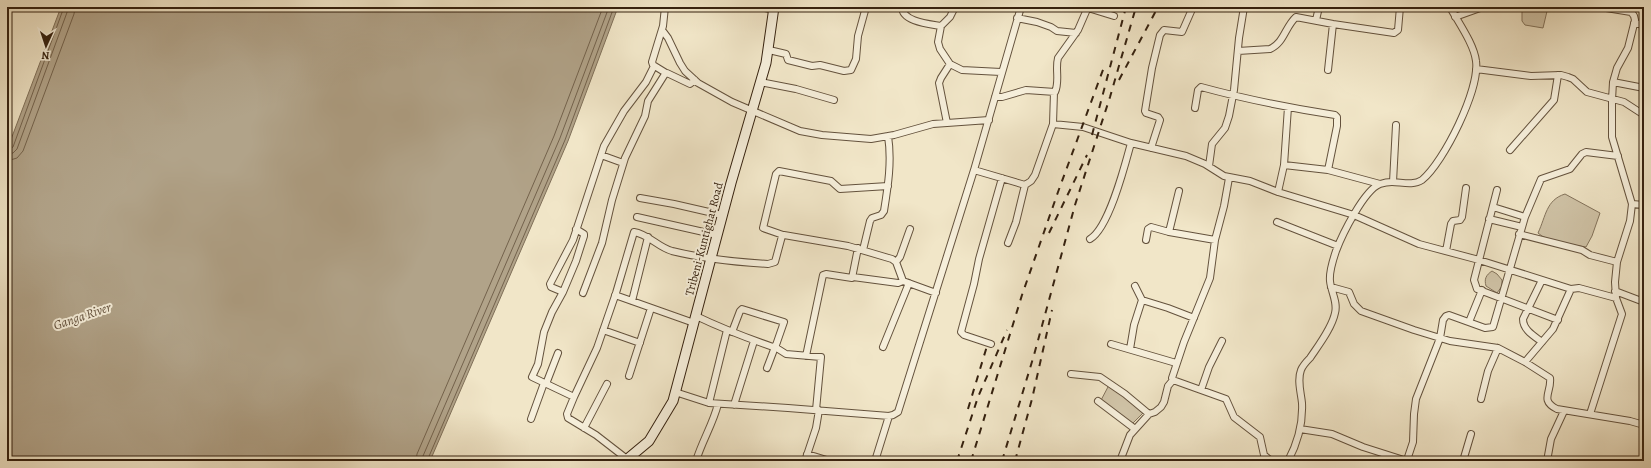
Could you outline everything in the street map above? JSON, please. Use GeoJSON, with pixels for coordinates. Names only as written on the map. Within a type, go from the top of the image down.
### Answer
{"type":"FeatureCollection","features":[{"type":"Feature","properties":{"kind":"main road","name":"Tribeni-Kuntighat Road"},"geometry":{"type":"LineString","coordinates":[[626,460],[649,441],[673,401],[722,215],[769,50],[774,9]]}},
{"type":"Feature","properties":{"kind":"street"},"geometry":{"type":"LineString","coordinates":[[664,7],[662,30],[652,62],[654,66],[666,73],[690,84],[695,80]]}},
{"type":"Feature","properties":{"kind":"street"},"geometry":{"type":"LineString","coordinates":[[760,7],[774,9]]}},
{"type":"Feature","properties":{"kind":"street"},"geometry":{"type":"LineString","coordinates":[[769,50],[786,54],[788,60],[812,66],[820,65],[844,71],[851,70],[856,59],[858,36],[866,7]]}},
{"type":"Feature","properties":{"kind":"street"},"geometry":{"type":"LineString","coordinates":[[902,7],[904,14],[912,19],[941,26]]}},
{"type":"Feature","properties":{"kind":"street"},"geometry":{"type":"LineString","coordinates":[[955,7],[950,17],[941,26],[938,44],[950,64],[962,70],[1001,72]]}},
{"type":"Feature","properties":{"kind":"street"},"geometry":{"type":"LineString","coordinates":[[675,392],[709,404],[818,410],[888,416],[896,414],[899,410],[974,170],[1001,72],[1021,7]]}},
{"type":"Feature","properties":{"kind":"street"},"geometry":{"type":"LineString","coordinates":[[1055,7],[1088,8],[1114,16]]}},
{"type":"Feature","properties":{"kind":"street"},"geometry":{"type":"LineString","coordinates":[[1151,148],[1160,120],[1158,117],[1146,113],[1145,111],[1152,68],[1160,35],[1164,30],[1182,32],[1193,7]]}},
{"type":"Feature","properties":{"kind":"street"},"geometry":{"type":"LineString","coordinates":[[1210,166],[1211,148],[1215,139],[1222,132],[1227,123],[1234,96],[1244,7]]}},
{"type":"Feature","properties":{"kind":"street"},"geometry":{"type":"LineString","coordinates":[[1316,20],[1318,7]]}},
{"type":"Feature","properties":{"kind":"street"},"geometry":{"type":"LineString","coordinates":[[1238,51],[1273,48],[1280,42],[1292,21],[1296,17],[1394,33],[1398,30],[1400,7]]}},
{"type":"Feature","properties":{"kind":"street"},"geometry":{"type":"LineString","coordinates":[[1284,165],[1328,170],[1380,184],[1393,182],[1411,183],[1420,181],[1446,150],[1468,101],[1476,69],[1476,60],[1472,47],[1450,7]]}},
{"type":"Feature","properties":{"kind":"street"},"geometry":{"type":"LineString","coordinates":[[1455,17],[1482,7]]}},
{"type":"Feature","properties":{"kind":"street"},"geometry":{"type":"LineString","coordinates":[[1590,414],[1622,314],[1615,291],[1617,262],[1630,221],[1632,204],[1612,137],[1612,82],[1617,68],[1628,48],[1634,23],[1634,16],[1629,9],[1600,7]]}},
{"type":"Feature","properties":{"kind":"street"},"geometry":{"type":"LineString","coordinates":[[974,170],[1025,185],[1031,182],[1036,175],[1053,124],[1054,92],[1057,86],[1058,58],[1076,34],[1088,8]]}},
{"type":"Feature","properties":{"kind":"street"},"geometry":{"type":"LineString","coordinates":[[1017,18],[1037,22],[1057,31],[1076,34]]}},
{"type":"Feature","properties":{"kind":"street"},"geometry":{"type":"LineString","coordinates":[[1634,23],[1644,25]]}},
{"type":"Feature","properties":{"kind":"street"},"geometry":{"type":"LineString","coordinates":[[1328,70],[1333,24]]}},
{"type":"Feature","properties":{"kind":"street"},"geometry":{"type":"LineString","coordinates":[[662,30],[668,38],[680,63],[695,80],[732,102],[753,110],[781,124],[809,133],[871,139],[933,124],[989,120]]}},
{"type":"Feature","properties":{"kind":"street"},"geometry":{"type":"LineString","coordinates":[[947,123],[939,83],[950,64]]}},
{"type":"Feature","properties":{"kind":"street"},"geometry":{"type":"LineString","coordinates":[[563,292],[551,287],[550,284],[569,247],[601,155],[620,119],[646,82],[654,66]]}},
{"type":"Feature","properties":{"kind":"street"},"geometry":{"type":"LineString","coordinates":[[1476,69],[1531,76],[1558,75],[1573,79],[1587,92],[1612,100],[1624,102],[1644,115]]}},
{"type":"Feature","properties":{"kind":"street"},"geometry":{"type":"LineString","coordinates":[[583,293],[602,243],[612,200],[624,163],[644,116],[648,101],[663,75],[666,73]]}},
{"type":"Feature","properties":{"kind":"street"},"geometry":{"type":"LineString","coordinates":[[1510,150],[1554,100],[1558,75]]}},
{"type":"Feature","properties":{"kind":"street"},"geometry":{"type":"LineString","coordinates":[[760,82],[796,88],[834,100]]}},
{"type":"Feature","properties":{"kind":"street"},"geometry":{"type":"LineString","coordinates":[[1612,82],[1644,88]]}},
{"type":"Feature","properties":{"kind":"street"},"geometry":{"type":"LineString","coordinates":[[1195,108],[1200,88],[1288,107],[1335,115],[1337,117],[1337,126],[1328,170]]}},
{"type":"Feature","properties":{"kind":"street"},"geometry":{"type":"LineString","coordinates":[[995,97],[1002,97],[1026,90],[1054,92]]}},
{"type":"Feature","properties":{"kind":"street"},"geometry":{"type":"LineString","coordinates":[[1278,192],[1284,165],[1288,107]]}},
{"type":"Feature","properties":{"kind":"street"},"geometry":{"type":"LineString","coordinates":[[1053,124],[1083,126],[1131,143],[1186,156],[1210,166],[1221,175],[1229,178],[1250,181],[1278,192],[1354,215],[1412,242],[1479,260],[1571,289],[1579,288],[1616,298]]}},
{"type":"Feature","properties":{"kind":"street"},"geometry":{"type":"LineString","coordinates":[[1393,182],[1396,125]]}},
{"type":"Feature","properties":{"kind":"street"},"geometry":{"type":"LineString","coordinates":[[853,277],[860,249],[870,221],[872,218],[881,216],[884,211],[891,158],[888,136]]}},
{"type":"Feature","properties":{"kind":"street"},"geometry":{"type":"LineString","coordinates":[[1090,239],[1101,228],[1108,214],[1121,179],[1131,143]]}},
{"type":"Feature","properties":{"kind":"street"},"geometry":{"type":"LineString","coordinates":[[1300,429],[1332,434],[1363,448],[1407,461],[1414,442],[1414,414],[1416,399],[1440,338],[1443,320],[1446,316],[1453,316],[1485,328],[1493,327],[1519,234],[1541,179],[1570,169],[1582,154],[1586,152],[1618,156]]}},
{"type":"Feature","properties":{"kind":"street"},"geometry":{"type":"LineString","coordinates":[[601,155],[624,163]]}},
{"type":"Feature","properties":{"kind":"street"},"geometry":{"type":"LineString","coordinates":[[883,347],[906,282],[896,262],[892,259],[860,249],[813,239],[783,235],[763,228],[776,174],[779,171],[831,181],[840,189],[888,186]]}},
{"type":"Feature","properties":{"kind":"street"},"geometry":{"type":"LineString","coordinates":[[991,344],[964,335],[961,332],[974,284],[979,258],[1002,178]]}},
{"type":"Feature","properties":{"kind":"street"},"geometry":{"type":"LineString","coordinates":[[1120,461],[1124,454],[1129,437],[1149,414],[1155,412],[1163,404],[1168,386],[1173,380],[1172,375],[1210,278],[1215,240],[1224,206],[1229,178]]}},
{"type":"Feature","properties":{"kind":"street"},"geometry":{"type":"LineString","coordinates":[[1288,461],[1300,429],[1302,408],[1300,374],[1303,367],[1321,342],[1333,320],[1336,304],[1331,287],[1330,274],[1338,246],[1354,215],[1370,192],[1380,184]]}},
{"type":"Feature","properties":{"kind":"street"},"geometry":{"type":"LineString","coordinates":[[1008,243],[1017,217],[1025,185]]}},
{"type":"Feature","properties":{"kind":"street"},"geometry":{"type":"LineString","coordinates":[[1446,251],[1451,224],[1453,221],[1460,220],[1462,217],[1466,188]]}},
{"type":"Feature","properties":{"kind":"street"},"geometry":{"type":"LineString","coordinates":[[1497,190],[1474,280],[1477,289],[1558,320]]}},
{"type":"Feature","properties":{"kind":"street"},"geometry":{"type":"LineString","coordinates":[[1169,232],[1178,191]]}},
{"type":"Feature","properties":{"kind":"street"},"geometry":{"type":"LineString","coordinates":[[640,198],[722,215]]}},
{"type":"Feature","properties":{"kind":"street"},"geometry":{"type":"LineString","coordinates":[[1632,204],[1644,205]]}},
{"type":"Feature","properties":{"kind":"street"},"geometry":{"type":"LineString","coordinates":[[1493,207],[1525,216]]}},
{"type":"Feature","properties":{"kind":"street"},"geometry":{"type":"LineString","coordinates":[[637,217],[717,235]]}},
{"type":"Feature","properties":{"kind":"street"},"geometry":{"type":"LineString","coordinates":[[1489,219],[1522,226]]}},
{"type":"Feature","properties":{"kind":"street"},"geometry":{"type":"LineString","coordinates":[[1277,222],[1338,246]]}},
{"type":"Feature","properties":{"kind":"street"},"geometry":{"type":"LineString","coordinates":[[1146,240],[1149,227],[1215,240]]}},
{"type":"Feature","properties":{"kind":"street"},"geometry":{"type":"LineString","coordinates":[[574,397],[532,377],[538,364],[544,332],[576,261],[584,236],[584,234],[576,229]]}},
{"type":"Feature","properties":{"kind":"street"},"geometry":{"type":"LineString","coordinates":[[896,262],[905,244],[910,229]]}},
{"type":"Feature","properties":{"kind":"street"},"geometry":{"type":"LineString","coordinates":[[626,460],[596,435],[568,418],[567,414],[594,356],[615,295],[632,233],[635,232],[648,237],[671,250],[711,259],[771,264],[776,259],[783,235]]}},
{"type":"Feature","properties":{"kind":"street"},"geometry":{"type":"LineString","coordinates":[[1519,234],[1582,250],[1590,255],[1617,262]]}},
{"type":"Feature","properties":{"kind":"street"},"geometry":{"type":"LineString","coordinates":[[632,301],[648,237]]}},
{"type":"Feature","properties":{"kind":"street"},"geometry":{"type":"LineString","coordinates":[[806,356],[823,274],[898,283],[906,282],[936,293]]}},
{"type":"Feature","properties":{"kind":"street"},"geometry":{"type":"LineString","coordinates":[[1542,280],[1527,308],[1523,319],[1523,325],[1526,330],[1542,342]]}},
{"type":"Feature","properties":{"kind":"street"},"geometry":{"type":"LineString","coordinates":[[1130,349],[1134,326],[1142,300],[1135,286]]}},
{"type":"Feature","properties":{"kind":"street"},"geometry":{"type":"LineString","coordinates":[[1331,287],[1350,292],[1354,304],[1362,311],[1440,338],[1498,348],[1525,362],[1550,378],[1551,384],[1547,394],[1548,401],[1551,406],[1564,411],[1590,414],[1644,426]]}},
{"type":"Feature","properties":{"kind":"street"},"geometry":{"type":"LineString","coordinates":[[1525,362],[1553,329],[1571,289]]}},
{"type":"Feature","properties":{"kind":"street"},"geometry":{"type":"LineString","coordinates":[[1469,322],[1482,290]]}},
{"type":"Feature","properties":{"kind":"street"},"geometry":{"type":"LineString","coordinates":[[1615,291],[1644,302]]}},
{"type":"Feature","properties":{"kind":"street"},"geometry":{"type":"LineString","coordinates":[[615,295],[651,308],[730,331],[754,341],[776,347],[786,354],[820,356],[816,428],[805,461]]}},
{"type":"Feature","properties":{"kind":"street"},"geometry":{"type":"LineString","coordinates":[[1142,300],[1194,318]]}},
{"type":"Feature","properties":{"kind":"street"},"geometry":{"type":"LineString","coordinates":[[629,376],[651,308]]}},
{"type":"Feature","properties":{"kind":"street"},"geometry":{"type":"LineString","coordinates":[[709,404],[730,331],[742,309],[782,321],[784,324],[767,368]]}},
{"type":"Feature","properties":{"kind":"street"},"geometry":{"type":"LineString","coordinates":[[603,330],[640,343]]}},
{"type":"Feature","properties":{"kind":"street"},"geometry":{"type":"LineString","coordinates":[[734,405],[754,341]]}},
{"type":"Feature","properties":{"kind":"street"},"geometry":{"type":"LineString","coordinates":[[1201,390],[1209,367],[1222,341]]}},
{"type":"Feature","properties":{"kind":"street"},"geometry":{"type":"LineString","coordinates":[[1111,344],[1176,364]]}},
{"type":"Feature","properties":{"kind":"street"},"geometry":{"type":"LineString","coordinates":[[1481,399],[1488,371],[1498,348]]}},
{"type":"Feature","properties":{"kind":"street"},"geometry":{"type":"LineString","coordinates":[[531,419],[558,353]]}},
{"type":"Feature","properties":{"kind":"street"},"geometry":{"type":"LineString","coordinates":[[1071,374],[1100,377],[1114,386],[1149,414]]}},
{"type":"Feature","properties":{"kind":"street"},"geometry":{"type":"LineString","coordinates":[[1173,380],[1226,399],[1234,417],[1260,437],[1264,455],[1271,461]]}},
{"type":"Feature","properties":{"kind":"street"},"geometry":{"type":"LineString","coordinates":[[584,428],[607,384]]}},
{"type":"Feature","properties":{"kind":"street"},"geometry":{"type":"LineString","coordinates":[[1098,401],[1135,429]]}},
{"type":"Feature","properties":{"kind":"street"},"geometry":{"type":"LineString","coordinates":[[696,461],[702,443],[714,422],[718,404]]}},
{"type":"Feature","properties":{"kind":"street"},"geometry":{"type":"LineString","coordinates":[[1547,461],[1551,439],[1564,411]]}},
{"type":"Feature","properties":{"kind":"street"},"geometry":{"type":"LineString","coordinates":[[875,461],[888,416]]}},
{"type":"Feature","properties":{"kind":"street"},"geometry":{"type":"LineString","coordinates":[[1463,461],[1471,434]]}},
{"type":"Feature","properties":{"kind":"street"},"geometry":{"type":"LineString","coordinates":[[807,454],[830,461]]}},
{"type":"Feature","properties":{"kind":"shaded area"},"geometry":{"type":"Polygon","coordinates":[[[1522,7],[1548,7],[1543,28],[1525,25],[1522,21],[1522,7]]]}},
{"type":"Feature","properties":{"kind":"shaded area"},"geometry":{"type":"Polygon","coordinates":[[[1565,194],[1600,213],[1592,236],[1586,247],[1547,239],[1538,233],[1550,204],[1565,194]]]}},
{"type":"Feature","properties":{"kind":"shaded area"},"geometry":{"type":"Polygon","coordinates":[[[1492,271],[1502,280],[1502,286],[1497,293],[1486,286],[1486,277],[1492,271]]]}},
{"type":"Feature","properties":{"kind":"shaded area"},"geometry":{"type":"Polygon","coordinates":[[[1109,385],[1144,412],[1131,425],[1099,404],[1109,385]]]}},
{"type":"Feature","properties":{"kind":"water","name":"Ganga River"},"geometry":{"type":"Polygon","coordinates":[[[61,7],[618,7],[568,141],[430,461],[7,461],[7,150],[61,7]]]}},
{"type":"Feature","properties":{"kind":"railway"},"geometry":{"type":"LineString","coordinates":[[1092,135],[1126,7]]}},
{"type":"Feature","properties":{"kind":"railway"},"geometry":{"type":"LineString","coordinates":[[1002,461],[1034,355],[1075,205],[1110,97],[1136,7]]}},
{"type":"Feature","properties":{"kind":"railway"},"geometry":{"type":"LineString","coordinates":[[1119,80],[1158,7]]}},
{"type":"Feature","properties":{"kind":"railway"},"geometry":{"type":"LineString","coordinates":[[971,461],[1022,295],[1104,67]]}},
{"type":"Feature","properties":{"kind":"railway"},"geometry":{"type":"LineString","coordinates":[[1049,233],[1087,155]]}},
{"type":"Feature","properties":{"kind":"railway"},"geometry":{"type":"LineString","coordinates":[[1015,461],[1032,399],[1052,310]]}},
{"type":"Feature","properties":{"kind":"railway"},"geometry":{"type":"LineString","coordinates":[[957,461],[978,397],[1007,330]]}},
{"type":"Feature","properties":{"kind":"railway"},"geometry":{"type":"LineString","coordinates":[[968,409],[987,346]]}}]}
